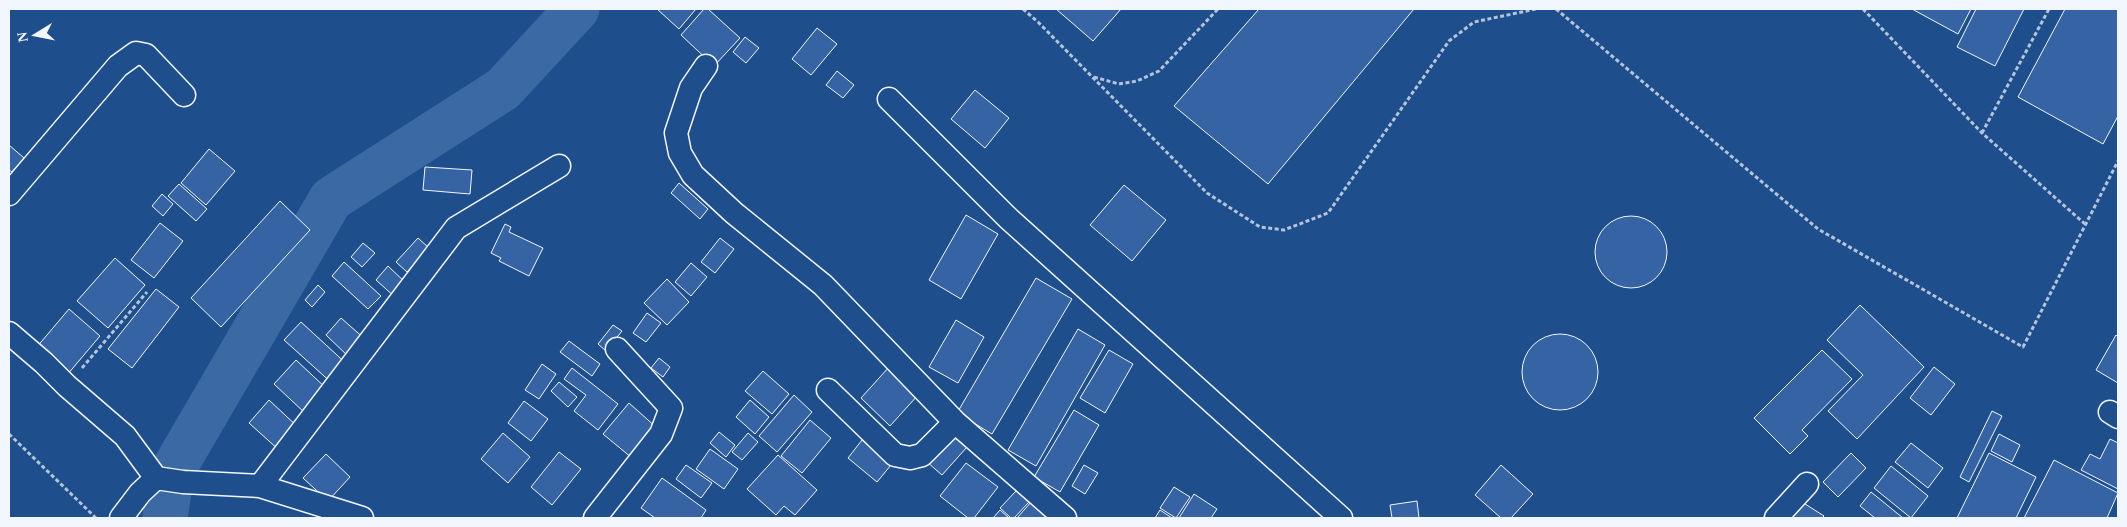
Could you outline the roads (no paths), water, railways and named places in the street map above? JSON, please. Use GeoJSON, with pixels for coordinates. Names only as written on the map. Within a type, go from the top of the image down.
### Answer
{"type":"FeatureCollection","features":[{"type":"Feature","properties":{"kind":"street"},"geometry":{"type":"LineString","coordinates":[[9,194],[118,66],[136,53],[146,55],[184,94]]}},
{"type":"Feature","properties":{"kind":"street"},"geometry":{"type":"LineString","coordinates":[[706,66],[691,88],[676,133],[680,153],[693,175],[734,213],[822,285],[955,422],[1065,518]]}},
{"type":"Feature","properties":{"kind":"street"},"geometry":{"type":"LineString","coordinates":[[889,99],[1008,218],[1341,518]]}},
{"type":"Feature","properties":{"kind":"street"},"geometry":{"type":"LineString","coordinates":[[260,486],[456,228],[559,166]]}},
{"type":"Feature","properties":{"kind":"street"},"geometry":{"type":"LineString","coordinates":[[9,333],[125,436],[169,480]]}},
{"type":"Feature","properties":{"kind":"street"},"geometry":{"type":"LineString","coordinates":[[596,518],[661,434],[671,408],[617,349]]}},
{"type":"Feature","properties":{"kind":"street"},"geometry":{"type":"LineString","coordinates":[[828,390],[895,455],[910,458],[922,455],[955,422]]}},
{"type":"Feature","properties":{"kind":"street"},"geometry":{"type":"LineString","coordinates":[[121,518],[140,493],[169,480],[260,486],[362,518]]}},
{"type":"Feature","properties":{"kind":"street"},"geometry":{"type":"LineString","coordinates":[[1776,518],[1806,484]]}},
{"type":"Feature","properties":{"kind":"waterway"},"geometry":{"type":"LineString","coordinates":[[165,518],[172,472],[331,199],[503,89],[577,9]]}}]}
